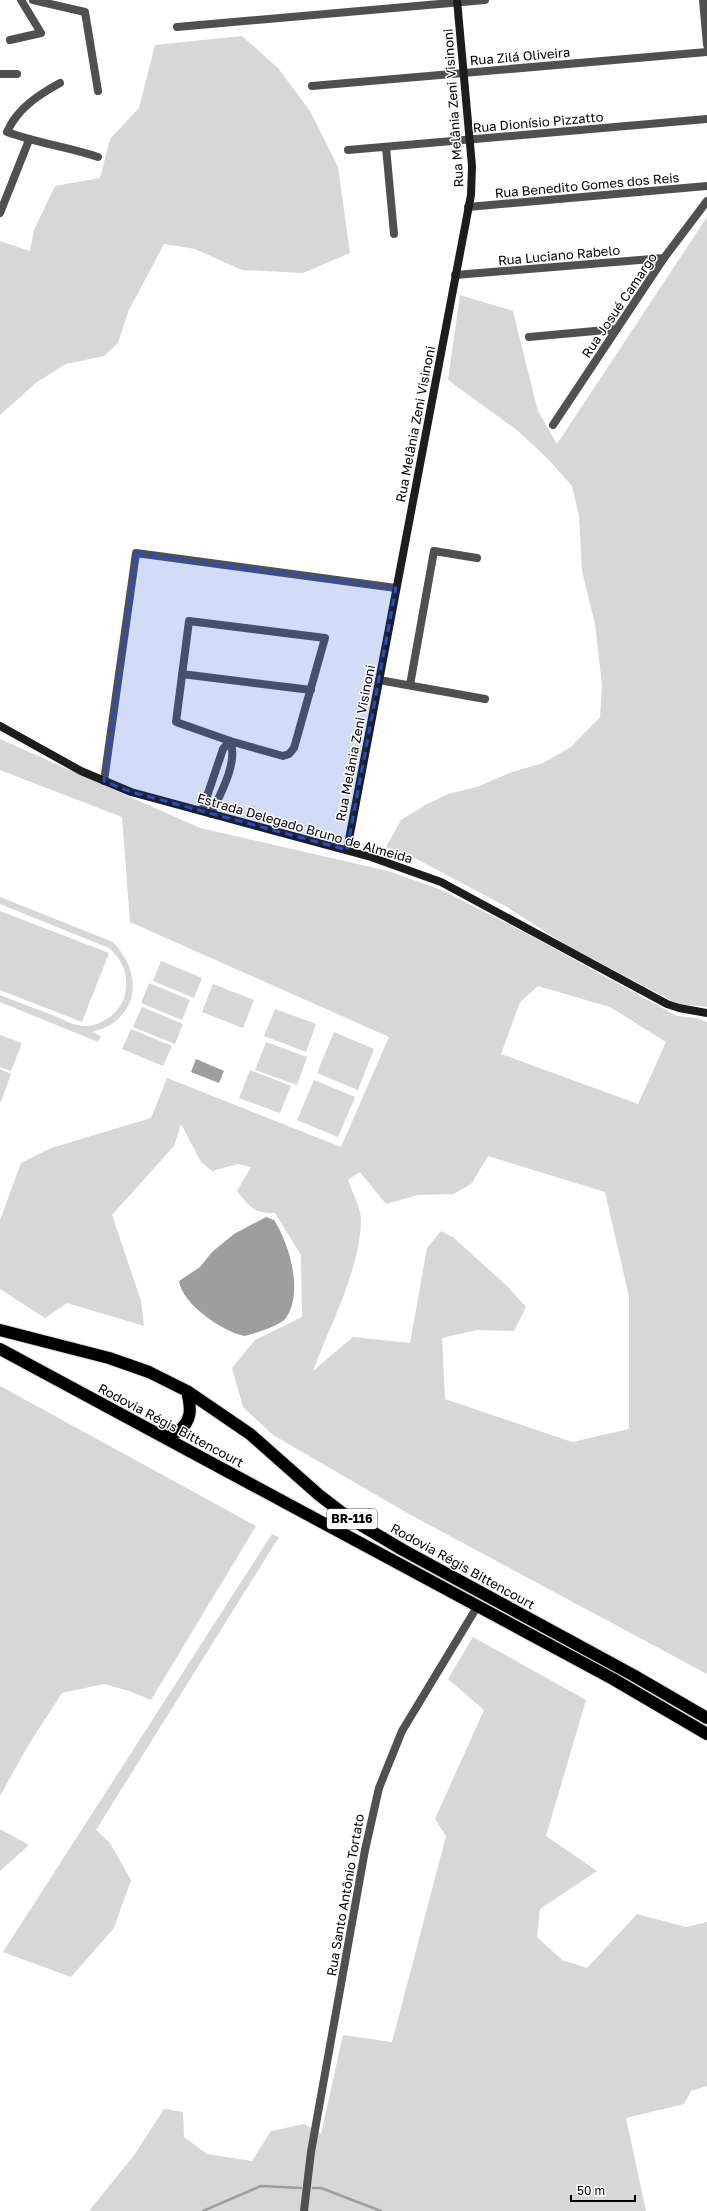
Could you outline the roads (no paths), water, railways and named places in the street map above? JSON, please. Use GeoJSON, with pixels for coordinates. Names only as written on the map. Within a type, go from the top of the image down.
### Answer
{"type":"FeatureCollection","features":[{"type":"Feature","properties":{"kind":"highway","name":"Rodovia Régis Bittencourt"},"geometry":{"type":"LineString","coordinates":[[0,1330],[109,1358],[149,1372],[187,1391],[250,1434],[319,1496],[349,1518],[403,1550],[633,1675],[707,1718]]}},
{"type":"Feature","properties":{"kind":"highway","name":"Rodovia Régis Bittencourt"},"geometry":{"type":"LineString","coordinates":[[0,1349],[613,1679],[707,1734]]}},
{"type":"Feature","properties":{"kind":"highway"},"geometry":{"type":"LineString","coordinates":[[157,1434],[177,1432],[189,1421],[190,1412],[187,1391]]}},
{"type":"Feature","properties":{"kind":"street"},"geometry":{"type":"LineString","coordinates":[[10,40],[41,33],[22,0]]}},
{"type":"Feature","properties":{"kind":"street"},"geometry":{"type":"LineString","coordinates":[[34,0],[85,12],[98,90]]}},
{"type":"Feature","properties":{"kind":"street"},"geometry":{"type":"LineString","coordinates":[[177,26],[457,1],[485,0]]}},
{"type":"Feature","properties":{"kind":"street"},"geometry":{"type":"LineString","coordinates":[[703,0],[707,45]]}},
{"type":"Feature","properties":{"kind":"street","name":"Rua Melânia Zeni Visinoni"},"geometry":{"type":"LineString","coordinates":[[347,850],[468,208],[472,175],[457,1]]}},
{"type":"Feature","properties":{"kind":"street","name":"Rua Zilá Oliveira"},"geometry":{"type":"LineString","coordinates":[[312,86],[707,52]]}},
{"type":"Feature","properties":{"kind":"street"},"geometry":{"type":"LineString","coordinates":[[0,74],[17,74]]}},
{"type":"Feature","properties":{"kind":"street"},"geometry":{"type":"LineString","coordinates":[[60,83],[28,105],[10,126],[7,132],[30,140],[77,150],[98,157]]}},
{"type":"Feature","properties":{"kind":"street","name":"Rua Dionísio Pizzatto"},"geometry":{"type":"LineString","coordinates":[[348,150],[707,119]]}},
{"type":"Feature","properties":{"kind":"street"},"geometry":{"type":"LineString","coordinates":[[0,212],[30,140]]}},
{"type":"Feature","properties":{"kind":"street"},"geometry":{"type":"LineString","coordinates":[[386,147],[394,234]]}},
{"type":"Feature","properties":{"kind":"street","name":"Rua Benedito Gomes dos Reis"},"geometry":{"type":"LineString","coordinates":[[468,208],[707,186]]}},
{"type":"Feature","properties":{"kind":"street","name":"Rua Josué Camargo"},"geometry":{"type":"LineString","coordinates":[[553,425],[664,258],[707,201]]}},
{"type":"Feature","properties":{"kind":"street","name":"Rua Luciano Rabelo"},"geometry":{"type":"LineString","coordinates":[[455,275],[664,258]]}},
{"type":"Feature","properties":{"kind":"street"},"geometry":{"type":"LineString","coordinates":[[529,337],[617,330]]}},
{"type":"Feature","properties":{"kind":"street"},"geometry":{"type":"LineString","coordinates":[[410,685],[434,551],[477,558]]}},
{"type":"Feature","properties":{"kind":"street"},"geometry":{"type":"LineString","coordinates":[[104,781],[136,553],[396,588]]}},
{"type":"Feature","properties":{"kind":"street"},"geometry":{"type":"LineString","coordinates":[[189,621],[325,638],[311,690],[294,748],[289,754],[283,756],[230,741],[176,722],[189,621]]}},
{"type":"Feature","properties":{"kind":"street"},"geometry":{"type":"LineString","coordinates":[[182,674],[311,690]]}},
{"type":"Feature","properties":{"kind":"street"},"geometry":{"type":"LineString","coordinates":[[379,680],[485,699]]}},
{"type":"Feature","properties":{"kind":"street","name":"Estrada Delegado Bruno de Almeida"},"geometry":{"type":"LineString","coordinates":[[0,726],[61,760],[104,781],[131,792],[347,850],[395,864],[441,882],[667,1004],[679,1008],[707,1013]]}},
{"type":"Feature","properties":{"kind":"street"},"geometry":{"type":"LineString","coordinates":[[202,811],[223,749],[230,741]]}},
{"type":"Feature","properties":{"kind":"street"},"geometry":{"type":"LineString","coordinates":[[211,814],[227,779],[234,749],[230,741]]}},
{"type":"Feature","properties":{"kind":"street","name":"Rua Santo Antônio Tortato"},"geometry":{"type":"LineString","coordinates":[[304,2211],[311,2152],[365,1850],[379,1788],[402,1731],[477,1607]]}},
{"type":"Feature","properties":{"kind":"waterway"},"geometry":{"type":"LineString","coordinates":[[203,2211],[261,2186],[301,2188]]}},
{"type":"Feature","properties":{"kind":"waterway"},"geometry":{"type":"LineString","coordinates":[[313,2188],[321,2188],[381,2211]]}}]}
